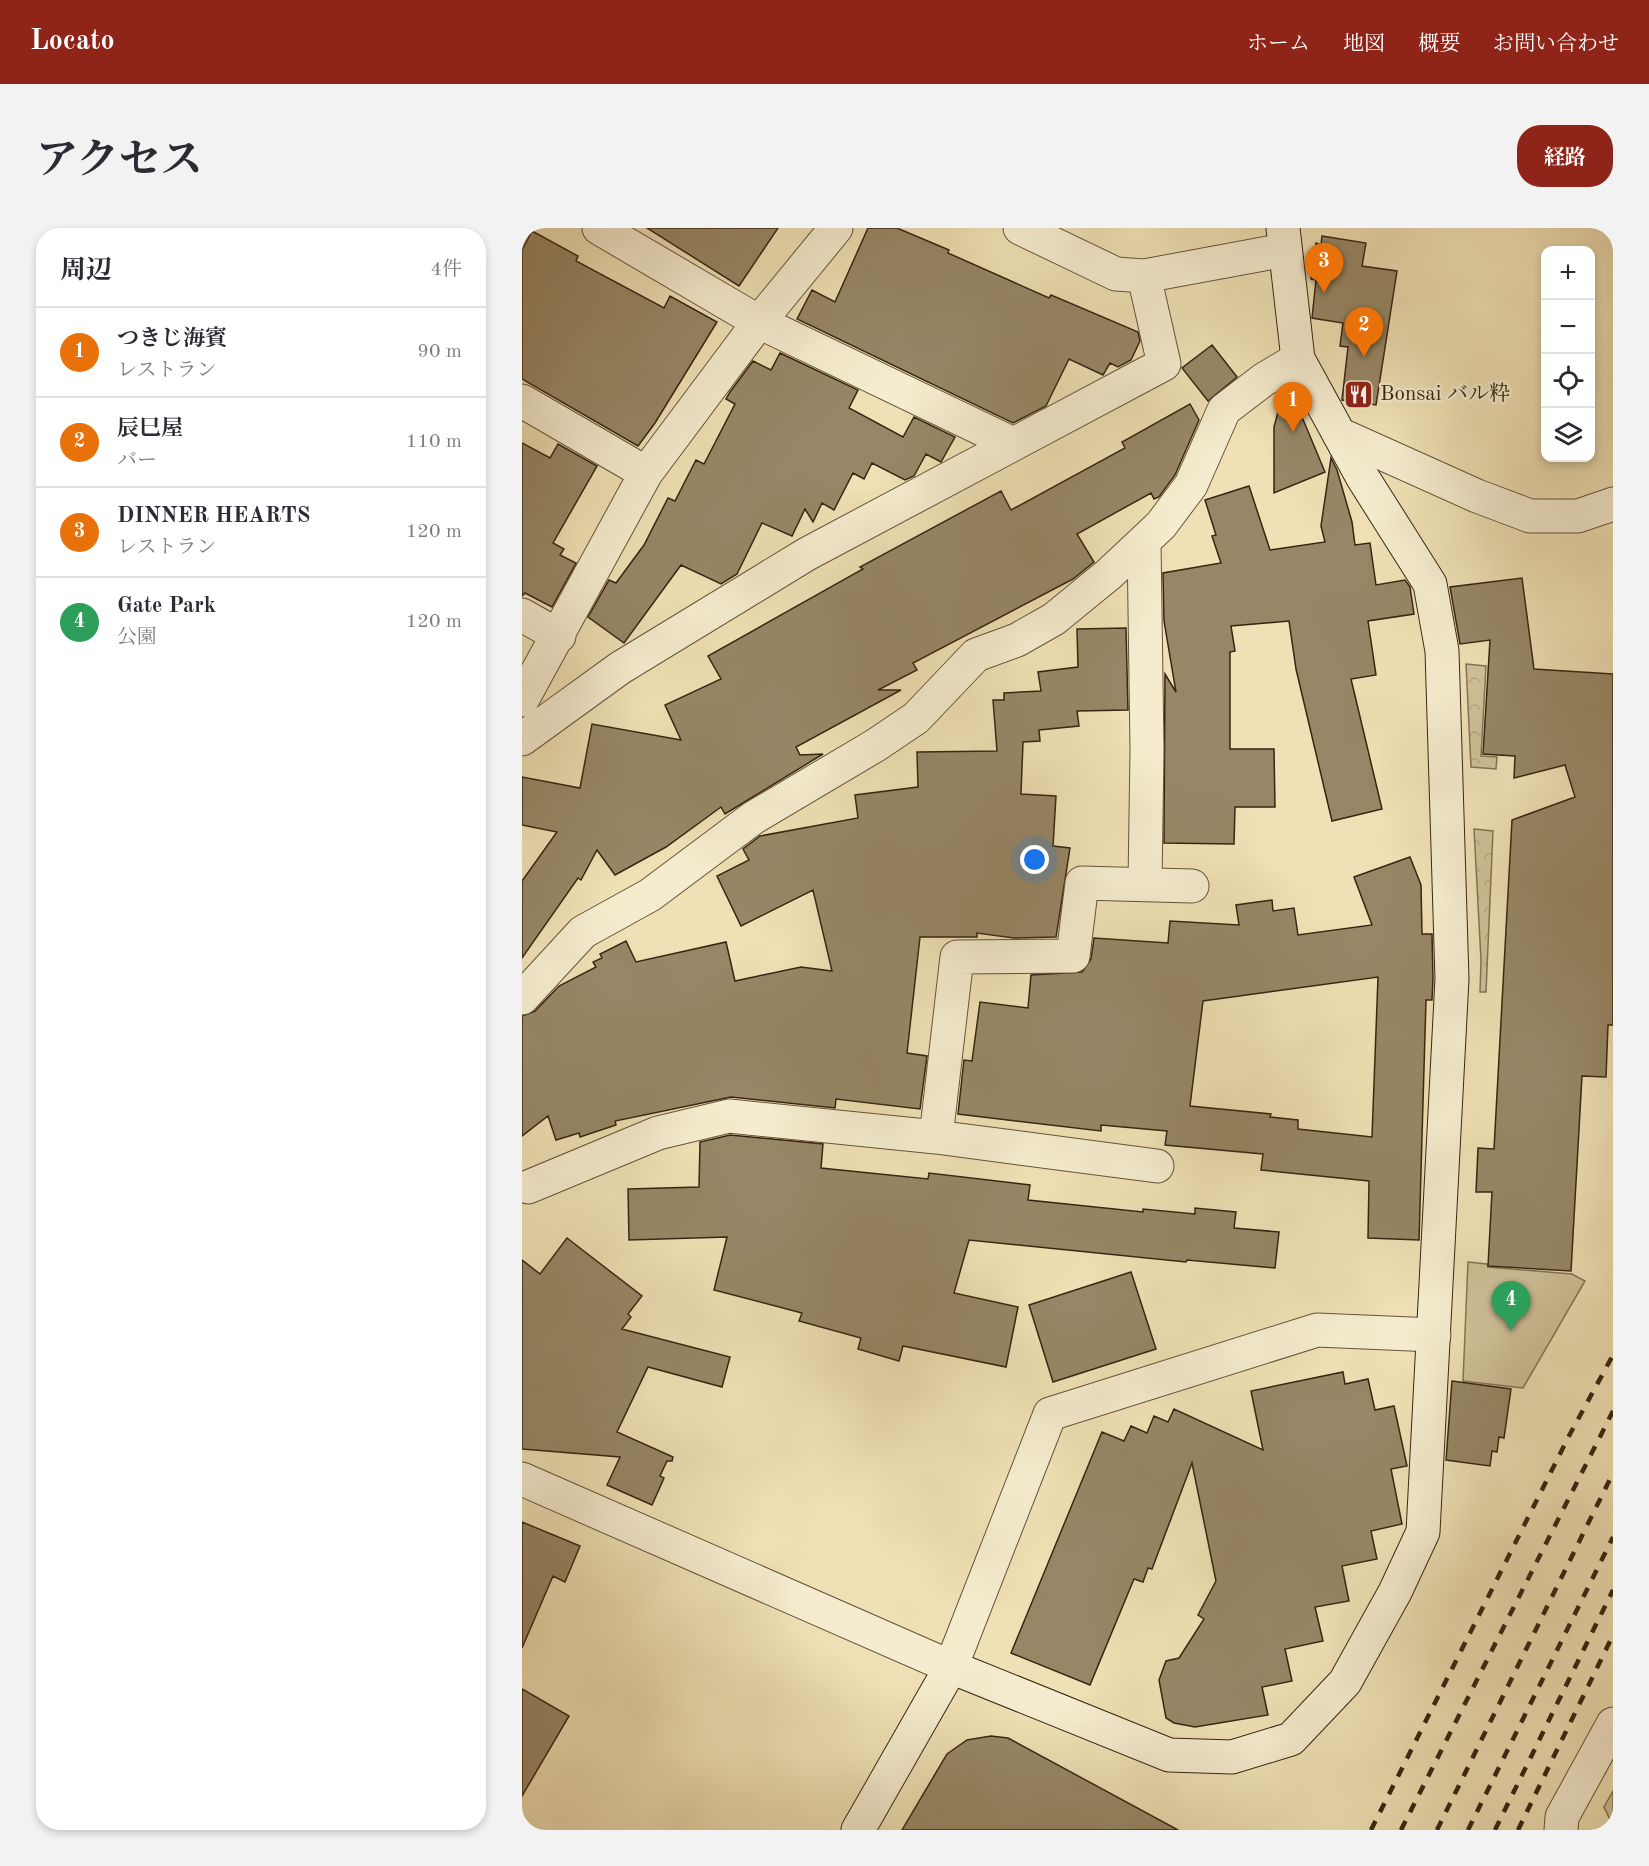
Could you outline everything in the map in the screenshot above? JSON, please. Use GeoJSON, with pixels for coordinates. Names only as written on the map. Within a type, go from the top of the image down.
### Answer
{"type":"FeatureCollection","features":[{"type":"Feature","properties":{"kind":"street"},"geometry":{"type":"LineString","coordinates":[[599,228],[759,322],[1012,444]]}},
{"type":"Feature","properties":{"kind":"street"},"geometry":{"type":"LineString","coordinates":[[522,700],[646,473],[759,322],[836,228]]}},
{"type":"Feature","properties":{"kind":"street"},"geometry":{"type":"LineString","coordinates":[[522,1479],[951,1667],[1169,1755],[1232,1757],[1291,1739],[1345,1682],[1395,1592],[1424,1532],[1452,979],[1442,651],[1430,584],[1364,478],[1298,360],[1284,239],[1144,276],[1116,274],[1020,228]]}},
{"type":"Feature","properties":{"kind":"street"},"geometry":{"type":"LineString","coordinates":[[522,739],[620,668],[807,554],[1164,364],[1144,276]]}},
{"type":"Feature","properties":{"kind":"street"},"geometry":{"type":"LineString","coordinates":[[522,998],[584,932],[650,895],[753,818],[876,745],[916,718],[976,655],[1017,640],[1054,619],[1109,574],[1161,525],[1191,485],[1224,410],[1263,380],[1298,360]]}},
{"type":"Feature","properties":{"kind":"street"},"geometry":{"type":"LineString","coordinates":[[522,401],[646,473]]}},
{"type":"Feature","properties":{"kind":"street"},"geometry":{"type":"LineString","coordinates":[[1339,434],[1477,496],[1530,516],[1578,516],[1613,504]]}},
{"type":"Feature","properties":{"kind":"street"},"geometry":{"type":"LineString","coordinates":[[1144,541],[1147,750],[1145,883]]}},
{"type":"Feature","properties":{"kind":"street"},"geometry":{"type":"LineString","coordinates":[[522,615],[559,636]]}},
{"type":"Feature","properties":{"kind":"street"},"geometry":{"type":"LineString","coordinates":[[936,1137],[957,957],[1073,956],[1082,883],[1192,886]]}},
{"type":"Feature","properties":{"kind":"street"},"geometry":{"type":"LineString","coordinates":[[524,1187],[658,1133],[729,1116],[936,1137],[1157,1166]]}},
{"type":"Feature","properties":{"kind":"street"},"geometry":{"type":"LineString","coordinates":[[858,1830],[951,1667],[1050,1414],[1317,1330],[1434,1335]]}},
{"type":"Feature","properties":{"kind":"street"},"geometry":{"type":"LineString","coordinates":[[1562,1830],[1562,1817],[1613,1725]]}},
{"type":"Feature","properties":{"kind":"green space"},"geometry":{"type":"Polygon","coordinates":[[[1466,664],[1486,666],[1481,756],[1497,757],[1496,769],[1471,767],[1466,664]]]}},
{"type":"Feature","properties":{"kind":"green space"},"geometry":{"type":"Polygon","coordinates":[[[1474,829],[1493,831],[1486,992],[1480,992],[1481,960],[1474,829]]]}},
{"type":"Feature","properties":{"kind":"green space"},"geometry":{"type":"Polygon","coordinates":[[[1468,1262],[1487,1264],[1488,1267],[1572,1274],[1585,1281],[1523,1388],[1463,1381],[1468,1262]]]}},
{"type":"Feature","properties":{"kind":"green space"},"geometry":{"type":"Polygon","coordinates":[[[1613,1791],[1613,1826],[1604,1807],[1613,1791]]]}},
{"type":"Feature","properties":{"kind":"building"},"geometry":{"type":"Polygon","coordinates":[[[647,228],[778,228],[739,286],[647,228]]]}},
{"type":"Feature","properties":{"kind":"building"},"geometry":{"type":"Polygon","coordinates":[[[868,228],[897,228],[1049,298],[1051,295],[1138,332],[1140,341],[1131,360],[1118,367],[1110,363],[1103,375],[1069,359],[1046,406],[1013,423],[797,319],[812,290],[835,302],[868,228]]]}},
{"type":"Feature","properties":{"kind":"building"},"geometry":{"type":"Polygon","coordinates":[[[532,231],[578,256],[576,261],[664,308],[670,296],[717,322],[655,423],[638,446],[522,379],[522,250],[532,231]]]}},
{"type":"Feature","properties":{"kind":"building"},"geometry":{"type":"Polygon","coordinates":[[[1322,236],[1366,243],[1362,266],[1397,271],[1376,405],[1342,400],[1348,347],[1340,346],[1343,323],[1312,318],[1316,280],[1311,279],[1316,243],[1321,245],[1322,236]]]}},
{"type":"Feature","properties":{"kind":"building"},"geometry":{"type":"Polygon","coordinates":[[[1212,345],[1237,377],[1208,401],[1182,368],[1212,345]]]}},
{"type":"Feature","properties":{"kind":"building"},"geometry":{"type":"Polygon","coordinates":[[[780,353],[858,390],[849,408],[903,437],[914,417],[955,437],[941,462],[926,454],[914,476],[905,480],[872,463],[864,479],[853,473],[834,510],[822,503],[813,522],[805,509],[792,536],[762,523],[737,574],[721,584],[681,565],[624,643],[588,617],[609,580],[616,583],[644,545],[668,498],[675,501],[696,460],[704,464],[735,404],[726,399],[730,392],[753,361],[771,370],[780,353]]]}},
{"type":"Feature","properties":{"kind":"building"},"geometry":{"type":"Polygon","coordinates":[[[1289,386],[1325,472],[1274,493],[1274,427],[1284,389],[1289,386]]]}},
{"type":"Feature","properties":{"kind":"building"},"geometry":{"type":"Polygon","coordinates":[[[1190,404],[1199,420],[1175,475],[1159,497],[1154,499],[1151,493],[1077,534],[1094,562],[1073,579],[913,663],[917,670],[878,690],[901,690],[796,747],[800,755],[823,754],[725,814],[721,807],[666,847],[615,875],[597,850],[581,880],[578,878],[522,958],[522,881],[557,832],[522,825],[522,777],[580,788],[592,724],[681,740],[665,705],[721,679],[708,656],[863,569],[860,567],[1001,491],[1011,510],[1125,448],[1122,442],[1190,404]]]}},
{"type":"Feature","properties":{"kind":"building"},"geometry":{"type":"Polygon","coordinates":[[[522,443],[550,458],[558,444],[597,466],[553,543],[564,549],[560,555],[576,563],[552,607],[525,593],[522,596],[522,443]]]}},
{"type":"Feature","properties":{"kind":"building"},"geometry":{"type":"Polygon","coordinates":[[[1331,458],[1337,470],[1352,522],[1355,545],[1370,543],[1376,585],[1405,580],[1410,587],[1414,614],[1368,621],[1376,675],[1351,679],[1382,809],[1332,821],[1296,669],[1289,621],[1231,626],[1235,651],[1230,652],[1230,749],[1274,749],[1275,807],[1235,807],[1234,844],[1164,843],[1165,674],[1176,692],[1164,621],[1163,573],[1221,563],[1212,536],[1216,535],[1205,500],[1249,486],[1270,550],[1325,542],[1321,526],[1331,458]]]}},
{"type":"Feature","properties":{"kind":"building"},"geometry":{"type":"Polygon","coordinates":[[[1522,578],[1534,669],[1613,674],[1613,1025],[1608,1025],[1606,1077],[1582,1076],[1571,1271],[1488,1266],[1492,1192],[1476,1192],[1478,1148],[1494,1149],[1512,820],[1575,797],[1565,765],[1514,778],[1515,756],[1483,754],[1490,640],[1460,644],[1450,587],[1522,578]]]}},
{"type":"Feature","properties":{"kind":"building"},"geometry":{"type":"Polygon","coordinates":[[[1126,628],[1128,710],[1077,711],[1079,726],[1039,730],[1040,741],[1023,742],[1021,794],[1056,796],[1053,846],[1070,848],[1056,937],[1014,938],[977,933],[977,937],[920,937],[907,1053],[927,1056],[920,1109],[836,1099],[835,1108],[731,1097],[615,1121],[616,1125],[580,1137],[579,1133],[556,1140],[548,1116],[522,1136],[522,1016],[535,1011],[559,986],[596,967],[593,962],[602,958],[600,954],[626,941],[636,962],[726,942],[735,981],[801,967],[832,971],[813,890],[741,926],[717,876],[749,860],[743,849],[760,836],[858,818],[855,795],[918,787],[917,752],[997,751],[993,700],[1004,700],[1004,693],[1041,691],[1038,672],[1078,667],[1077,629],[1126,628]]]}},
{"type":"Feature","properties":{"kind":"building"},"geometry":{"type":"Polygon","coordinates":[[[1410,857],[1421,885],[1422,934],[1432,934],[1432,1000],[1426,1000],[1419,1240],[1368,1238],[1369,1181],[1261,1170],[1263,1154],[1165,1145],[1167,1131],[1101,1125],[1101,1131],[958,1114],[964,1060],[972,1061],[980,1002],[1028,1008],[1031,975],[1082,972],[1091,959],[1094,938],[1168,943],[1170,921],[1239,925],[1236,905],[1272,900],[1273,911],[1294,908],[1298,935],[1372,925],[1354,877],[1410,857]],[[1378,977],[1203,1001],[1190,1106],[1271,1114],[1270,1117],[1298,1120],[1298,1129],[1372,1137],[1378,977]]]}},
{"type":"Feature","properties":{"kind":"building"},"geometry":{"type":"Polygon","coordinates":[[[730,1135],[823,1144],[821,1168],[928,1179],[929,1173],[1030,1185],[1028,1200],[1143,1212],[1143,1209],[1195,1214],[1195,1208],[1236,1212],[1234,1228],[1279,1232],[1275,1268],[1187,1260],[1186,1262],[969,1240],[954,1293],[1018,1307],[1006,1367],[903,1346],[899,1361],[858,1349],[861,1338],[799,1321],[802,1313],[714,1290],[727,1237],[629,1240],[628,1189],[699,1187],[700,1142],[730,1135]]]}},
{"type":"Feature","properties":{"kind":"building"},"geometry":{"type":"Polygon","coordinates":[[[567,1238],[642,1296],[628,1314],[631,1317],[622,1329],[730,1357],[722,1387],[648,1367],[617,1432],[673,1457],[672,1461],[667,1461],[660,1476],[664,1478],[652,1505],[607,1485],[620,1457],[522,1449],[522,1260],[540,1274],[567,1238]]]}},
{"type":"Feature","properties":{"kind":"building"},"geometry":{"type":"Polygon","coordinates":[[[1131,1272],[1156,1349],[1053,1382],[1029,1305],[1131,1272]]]}},
{"type":"Feature","properties":{"kind":"building"},"geometry":{"type":"Polygon","coordinates":[[[1343,1372],[1345,1384],[1368,1379],[1375,1410],[1394,1406],[1407,1466],[1391,1469],[1402,1524],[1371,1531],[1377,1559],[1342,1566],[1349,1601],[1315,1607],[1323,1641],[1285,1649],[1292,1681],[1262,1687],[1268,1715],[1195,1727],[1174,1723],[1166,1718],[1159,1680],[1166,1661],[1179,1658],[1204,1619],[1198,1615],[1216,1581],[1192,1463],[1152,1569],[1148,1568],[1143,1582],[1134,1579],[1090,1685],[1011,1653],[1102,1432],[1124,1441],[1131,1426],[1147,1433],[1154,1416],[1168,1422],[1174,1409],[1263,1450],[1251,1391],[1343,1372]]]}},
{"type":"Feature","properties":{"kind":"building"},"geometry":{"type":"Polygon","coordinates":[[[1452,1381],[1511,1389],[1504,1438],[1499,1437],[1497,1452],[1492,1451],[1490,1466],[1446,1460],[1452,1381]]]}},
{"type":"Feature","properties":{"kind":"building"},"geometry":{"type":"Polygon","coordinates":[[[522,1522],[580,1546],[565,1582],[553,1576],[522,1648],[522,1522]]]}},
{"type":"Feature","properties":{"kind":"building"},"geometry":{"type":"Polygon","coordinates":[[[522,1689],[569,1716],[522,1796],[522,1689]]]}},
{"type":"Feature","properties":{"kind":"building"},"geometry":{"type":"Polygon","coordinates":[[[991,1736],[1008,1738],[1178,1830],[902,1830],[947,1754],[967,1740],[991,1736]]]}},
{"type":"Feature","properties":{"kind":"railway"},"geometry":{"type":"LineString","coordinates":[[1371,1830],[1570,1434],[1613,1355]]}},
{"type":"Feature","properties":{"kind":"railway"},"geometry":{"type":"LineString","coordinates":[[1401,1830],[1613,1411]]}},
{"type":"Feature","properties":{"kind":"railway"},"geometry":{"type":"LineString","coordinates":[[1437,1830],[1613,1473]]}},
{"type":"Feature","properties":{"kind":"railway"},"geometry":{"type":"LineString","coordinates":[[1468,1830],[1613,1537]]}},
{"type":"Feature","properties":{"kind":"railway"},"geometry":{"type":"LineString","coordinates":[[1495,1830],[1613,1590]]}},
{"type":"Feature","properties":{"kind":"railway"},"geometry":{"type":"LineString","coordinates":[[1518,1830],[1613,1635]]}},
{"type":"Feature","properties":{"kind":"place","name":"DINNER HEARTS"},"geometry":{"type":"Point","coordinates":[1324,293]}},
{"type":"Feature","properties":{"kind":"place","name":"辰巳屋"},"geometry":{"type":"Point","coordinates":[1364,357]}},
{"type":"Feature","properties":{"kind":"place","name":"Bonsai バル粋"},"geometry":{"type":"Point","coordinates":[1359,394]}},
{"type":"Feature","properties":{"kind":"place","name":"つきじ海賓"},"geometry":{"type":"Point","coordinates":[1293,432]}},
{"type":"Feature","properties":{"kind":"place","name":"Gate Park"},"geometry":{"type":"Point","coordinates":[1511,1331]}}]}
